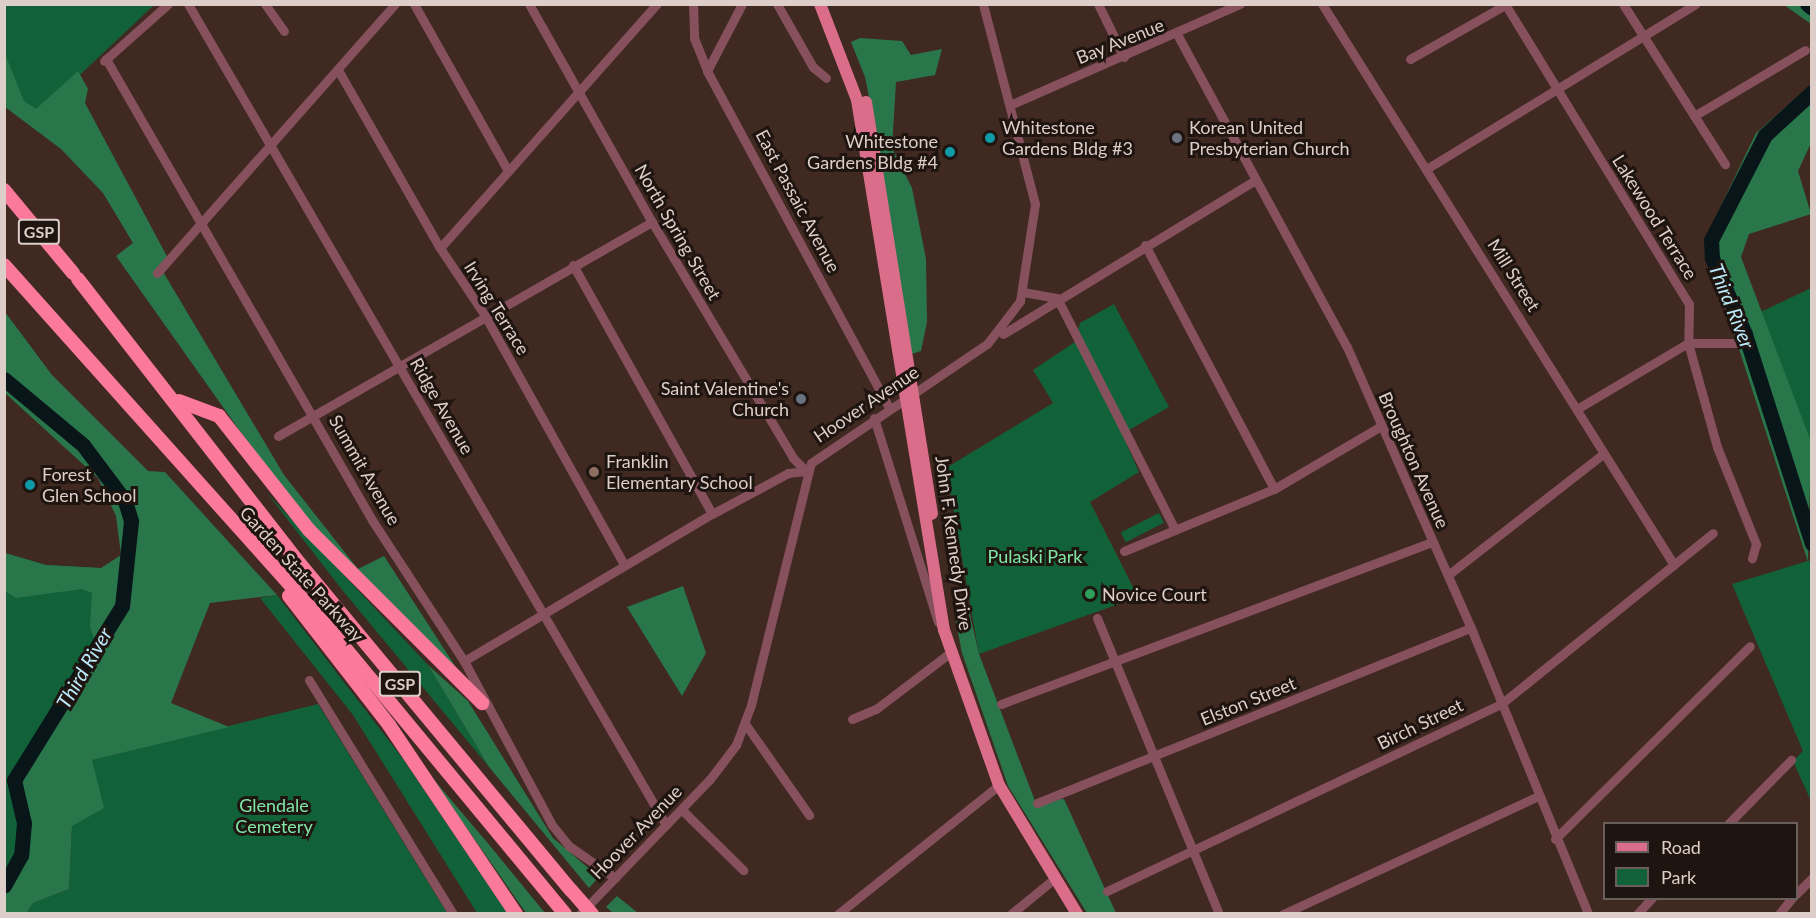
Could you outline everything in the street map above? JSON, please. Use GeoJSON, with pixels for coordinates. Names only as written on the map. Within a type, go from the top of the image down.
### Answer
{"type":"FeatureCollection","features":[{"type":"Feature","properties":{"kind":"highway","name":"Garden State Parkway"},"geometry":{"type":"LineString","coordinates":[[4,190],[177,400],[300,564],[592,914]]}},
{"type":"Feature","properties":{"kind":"highway","name":"Garden State Parkway"},"geometry":{"type":"LineString","coordinates":[[4,265],[242,535],[326,625],[561,909]]}},
{"type":"Feature","properties":{"kind":"highway"},"geometry":{"type":"LineString","coordinates":[[177,400],[219,416],[309,530],[482,703]]}},
{"type":"Feature","properties":{"kind":"highway"},"geometry":{"type":"LineString","coordinates":[[242,535],[388,724],[516,914]]}},
{"type":"Feature","properties":{"kind":"main road","name":"John F. Kennedy Drive"},"geometry":{"type":"LineString","coordinates":[[820,4],[857,100],[951,652]]}},
{"type":"Feature","properties":{"kind":"main road","name":"John F. Kennedy Drive"},"geometry":{"type":"LineString","coordinates":[[829,4],[865,98],[909,395]]}},
{"type":"Feature","properties":{"kind":"main road"},"geometry":{"type":"LineString","coordinates":[[951,652],[999,786],[1077,914]]}},
{"type":"Feature","properties":{"kind":"street","name":"Summit Avenue"},"geometry":{"type":"LineString","coordinates":[[168,4],[105,60],[314,415],[372,520],[464,661],[482,703],[559,836],[615,878]]}},
{"type":"Feature","properties":{"kind":"street","name":"Ridge Avenue"},"geometry":{"type":"LineString","coordinates":[[188,4],[269,148],[399,366],[666,825]]}},
{"type":"Feature","properties":{"kind":"street"},"geometry":{"type":"LineString","coordinates":[[266,4],[284,32]]}},
{"type":"Feature","properties":{"kind":"street"},"geometry":{"type":"LineString","coordinates":[[157,273],[203,224],[395,4]]}},
{"type":"Feature","properties":{"kind":"street"},"geometry":{"type":"LineString","coordinates":[[414,4],[508,171]]}},
{"type":"Feature","properties":{"kind":"street","name":"North Spring Street"},"geometry":{"type":"LineString","coordinates":[[529,4],[652,222],[793,458],[806,471]]}},
{"type":"Feature","properties":{"kind":"street"},"geometry":{"type":"LineString","coordinates":[[440,248],[657,4]]}},
{"type":"Feature","properties":{"kind":"street","name":"East Passaic Avenue"},"geometry":{"type":"LineString","coordinates":[[693,4],[694,38],[707,71],[889,408]]}},
{"type":"Feature","properties":{"kind":"street"},"geometry":{"type":"LineString","coordinates":[[707,71],[742,4]]}},
{"type":"Feature","properties":{"kind":"street"},"geometry":{"type":"LineString","coordinates":[[777,4],[813,67],[826,78]]}},
{"type":"Feature","properties":{"kind":"street","name":"Hoover Avenue"},"geometry":{"type":"LineString","coordinates":[[580,914],[720,769],[746,725],[806,471],[820,454],[987,344],[1011,319],[1023,291],[1035,214],[1011,104],[983,4]]}},
{"type":"Feature","properties":{"kind":"street"},"geometry":{"type":"LineString","coordinates":[[1098,4],[1124,57]]}},
{"type":"Feature","properties":{"kind":"street","name":"Bay Avenue"},"geometry":{"type":"LineString","coordinates":[[1011,104],[1178,36],[1240,4]]}},
{"type":"Feature","properties":{"kind":"street","name":"Mill Street"},"geometry":{"type":"LineString","coordinates":[[1322,4],[1428,168],[1578,409],[1603,454],[1674,565]]}},
{"type":"Feature","properties":{"kind":"street"},"geometry":{"type":"LineString","coordinates":[[1623,4],[1725,164]]}},
{"type":"Feature","properties":{"kind":"street"},"geometry":{"type":"LineString","coordinates":[[1428,168],[1696,4]]}},
{"type":"Feature","properties":{"kind":"street"},"geometry":{"type":"LineString","coordinates":[[1410,59],[1505,5]]}},
{"type":"Feature","properties":{"kind":"street","name":"Lakewood Terrace"},"geometry":{"type":"LineString","coordinates":[[1505,5],[1689,304],[1688,343],[1717,447],[1756,544],[1752,558]]}},
{"type":"Feature","properties":{"kind":"street","name":"Broughton Avenue"},"geometry":{"type":"LineString","coordinates":[[1178,36],[1347,347],[1471,628],[1584,912]]}},
{"type":"Feature","properties":{"kind":"street"},"geometry":{"type":"LineString","coordinates":[[1694,116],[1805,50]]}},
{"type":"Feature","properties":{"kind":"street","name":"Irving Terrace"},"geometry":{"type":"LineString","coordinates":[[338,70],[440,248],[484,314],[624,565]]}},
{"type":"Feature","properties":{"kind":"street"},"geometry":{"type":"LineString","coordinates":[[987,344],[1057,298],[1255,180]]}},
{"type":"Feature","properties":{"kind":"street"},"geometry":{"type":"LineString","coordinates":[[278,436],[484,314],[652,222]]}},
{"type":"Feature","properties":{"kind":"street"},"geometry":{"type":"LineString","coordinates":[[1145,245],[1274,489]]}},
{"type":"Feature","properties":{"kind":"street"},"geometry":{"type":"LineString","coordinates":[[573,265],[712,514]]}},
{"type":"Feature","properties":{"kind":"street"},"geometry":{"type":"LineString","coordinates":[[1023,291],[1057,298]]}},
{"type":"Feature","properties":{"kind":"street"},"geometry":{"type":"LineString","coordinates":[[1057,298],[1175,530]]}},
{"type":"Feature","properties":{"kind":"street"},"geometry":{"type":"LineString","coordinates":[[1578,409],[1688,343],[1743,344]]}},
{"type":"Feature","properties":{"kind":"street"},"geometry":{"type":"LineString","coordinates":[[852,719],[876,709],[951,652],[874,418]]}},
{"type":"Feature","properties":{"kind":"street"},"geometry":{"type":"LineString","coordinates":[[1124,551],[1274,489],[1381,426]]}},
{"type":"Feature","properties":{"kind":"street"},"geometry":{"type":"LineString","coordinates":[[1448,575],[1603,454]]}},
{"type":"Feature","properties":{"kind":"street"},"geometry":{"type":"LineString","coordinates":[[464,661],[712,514],[788,473],[806,471]]}},
{"type":"Feature","properties":{"kind":"street","name":"Birch Street"},"geometry":{"type":"LineString","coordinates":[[1107,891],[1501,704],[1713,533]]}},
{"type":"Feature","properties":{"kind":"street"},"geometry":{"type":"LineString","coordinates":[[1001,704],[1116,664],[1433,542]]}},
{"type":"Feature","properties":{"kind":"street"},"geometry":{"type":"LineString","coordinates":[[1097,618],[1219,914]]}},
{"type":"Feature","properties":{"kind":"street","name":"Elston Street"},"geometry":{"type":"LineString","coordinates":[[1037,803],[1471,628]]}},
{"type":"Feature","properties":{"kind":"street"},"geometry":{"type":"LineString","coordinates":[[1555,839],[1750,646]]}},
{"type":"Feature","properties":{"kind":"street"},"geometry":{"type":"LineString","coordinates":[[309,680],[453,914]]}},
{"type":"Feature","properties":{"kind":"street"},"geometry":{"type":"LineString","coordinates":[[746,725],[809,815]]}},
{"type":"Feature","properties":{"kind":"street"},"geometry":{"type":"LineString","coordinates":[[1730,822],[1791,760]]}},
{"type":"Feature","properties":{"kind":"street"},"geometry":{"type":"LineString","coordinates":[[838,914],[999,786]]}},
{"type":"Feature","properties":{"kind":"street"},"geometry":{"type":"LineString","coordinates":[[1283,914],[1538,796]]}},
{"type":"Feature","properties":{"kind":"street"},"geometry":{"type":"LineString","coordinates":[[682,810],[743,870]]}},
{"type":"Feature","properties":{"kind":"street"},"geometry":{"type":"LineString","coordinates":[[1011,914],[1055,878]]}},
{"type":"Feature","properties":{"kind":"street"},"geometry":{"type":"LineString","coordinates":[[1798,893],[1812,878]]}},
{"type":"Feature","properties":{"kind":"street"},"geometry":{"type":"LineString","coordinates":[[1637,914],[1650,900]]}},
{"type":"Feature","properties":{"kind":"street"},"geometry":{"type":"LineString","coordinates":[[1779,914],[1790,900]]}},
{"type":"Feature","properties":{"kind":"green space"},"geometry":{"type":"Polygon","coordinates":[[[5,5],[154,5],[30,122],[5,93],[5,5]]]}},
{"type":"Feature","properties":{"kind":"green space"},"geometry":{"type":"Polygon","coordinates":[[[1784,5],[1811,5],[1811,24],[1784,5]]]}},
{"type":"Feature","properties":{"kind":"green space"},"geometry":{"type":"Polygon","coordinates":[[[860,38],[902,41],[911,55],[942,49],[935,75],[896,82],[892,148],[912,188],[926,259],[927,322],[921,351],[911,354],[877,137],[865,77],[851,42],[860,38]]]}},
{"type":"Feature","properties":{"kind":"green space"},"geometry":{"type":"Polygon","coordinates":[[[5,54],[24,101],[36,109],[78,71],[88,89],[85,103],[170,262],[162,270],[284,475],[358,569],[384,556],[457,669],[303,520],[116,256],[133,243],[103,193],[61,149],[5,107],[5,54]]]}},
{"type":"Feature","properties":{"kind":"green space"},"geometry":{"type":"Polygon","coordinates":[[[1811,85],[1811,143],[1798,171],[1811,214],[1749,234],[1741,257],[1811,442],[1808,562],[1704,241],[1756,133],[1811,85]]]}},
{"type":"Feature","properties":{"kind":"green space"},"geometry":{"type":"Polygon","coordinates":[[[1811,288],[1811,472],[1752,316],[1811,288]]]}},
{"type":"Feature","properties":{"kind":"green space","name":"Pulaski Park"},"geometry":{"type":"Polygon","coordinates":[[[1114,304],[1169,407],[1122,434],[1139,472],[1090,502],[1138,597],[979,654],[946,468],[1053,403],[1033,370],[1075,342],[1080,323],[1114,304]]]}},
{"type":"Feature","properties":{"kind":"green space"},"geometry":{"type":"Polygon","coordinates":[[[5,312],[52,375],[148,471],[165,472],[277,595],[210,603],[171,703],[229,727],[92,760],[104,808],[72,826],[69,889],[33,903],[26,914],[5,913],[5,886],[21,855],[24,823],[14,780],[97,647],[90,627],[92,593],[82,589],[16,598],[5,591],[5,553],[46,565],[101,568],[121,555],[116,516],[98,478],[5,393],[5,312]]]}},
{"type":"Feature","properties":{"kind":"green space"},"geometry":{"type":"Polygon","coordinates":[[[267,493],[428,665],[489,767],[343,591],[267,493]]]}},
{"type":"Feature","properties":{"kind":"green space"},"geometry":{"type":"Polygon","coordinates":[[[1159,513],[1164,523],[1126,542],[1121,533],[1159,513]]]}},
{"type":"Feature","properties":{"kind":"green space"},"geometry":{"type":"Polygon","coordinates":[[[5,553],[46,565],[116,569],[97,648],[14,780],[24,823],[21,855],[5,886],[5,553]]]}},
{"type":"Feature","properties":{"kind":"green space"},"geometry":{"type":"Polygon","coordinates":[[[1811,560],[1811,801],[1793,761],[1803,751],[1732,584],[1811,560]]]}},
{"type":"Feature","properties":{"kind":"green space"},"geometry":{"type":"Polygon","coordinates":[[[683,586],[706,653],[682,696],[627,607],[683,586]]]}},
{"type":"Feature","properties":{"kind":"green space"},"geometry":{"type":"Polygon","coordinates":[[[965,593],[979,654],[1035,801],[1064,799],[1116,913],[1087,913],[1008,786],[962,653],[955,617],[970,622],[965,593]]]}},
{"type":"Feature","properties":{"kind":"green space"},"geometry":{"type":"Polygon","coordinates":[[[277,595],[403,759],[507,913],[477,913],[353,715],[260,598],[277,595]]]}},
{"type":"Feature","properties":{"kind":"green space"},"geometry":{"type":"Polygon","coordinates":[[[428,665],[468,701],[553,838],[599,877],[589,888],[489,767],[428,665]]]}},
{"type":"Feature","properties":{"kind":"green space","name":"Glendale Cemetery"},"geometry":{"type":"Polygon","coordinates":[[[318,704],[447,913],[26,914],[33,903],[69,889],[72,826],[91,760],[318,704]]]}},
{"type":"Feature","properties":{"kind":"green space"},"geometry":{"type":"Polygon","coordinates":[[[429,774],[486,841],[545,913],[526,913],[429,774]]]}},
{"type":"Feature","properties":{"kind":"green space"},"geometry":{"type":"Polygon","coordinates":[[[617,896],[638,913],[613,913],[606,907],[617,896]]]}},
{"type":"Feature","properties":{"kind":"waterway","name":"Third River"},"geometry":{"type":"LineString","coordinates":[[1807,4],[1812,8]]}},
{"type":"Feature","properties":{"kind":"waterway","name":"Third River"},"geometry":{"type":"LineString","coordinates":[[1812,92],[1765,135],[1711,240],[1712,258],[1745,334],[1812,544]]}},
{"type":"Feature","properties":{"kind":"waterway","name":"Third River"},"geometry":{"type":"LineString","coordinates":[[4,379],[83,445],[125,501],[131,521],[122,606],[14,780],[24,823],[21,855],[4,886]]}},
{"type":"Feature","properties":{"kind":"place","name":"Whitestone Gardens Bldg #3"},"geometry":{"type":"Point","coordinates":[990,138]}},
{"type":"Feature","properties":{"kind":"place","name":"Korean United Presbyterian Church"},"geometry":{"type":"Point","coordinates":[1177,138]}},
{"type":"Feature","properties":{"kind":"place","name":"Whitestone Gardens Bldg #4"},"geometry":{"type":"Point","coordinates":[950,152]}},
{"type":"Feature","properties":{"kind":"place","name":"Saint Valentine's Church"},"geometry":{"type":"Point","coordinates":[801,399]}},
{"type":"Feature","properties":{"kind":"place","name":"Franklin Elementary School"},"geometry":{"type":"Point","coordinates":[594,472]}},
{"type":"Feature","properties":{"kind":"place","name":"Forest Glen School"},"geometry":{"type":"Point","coordinates":[30,485]}},
{"type":"Feature","properties":{"kind":"place","name":"Novice Court"},"geometry":{"type":"Point","coordinates":[1090,594]}}]}
